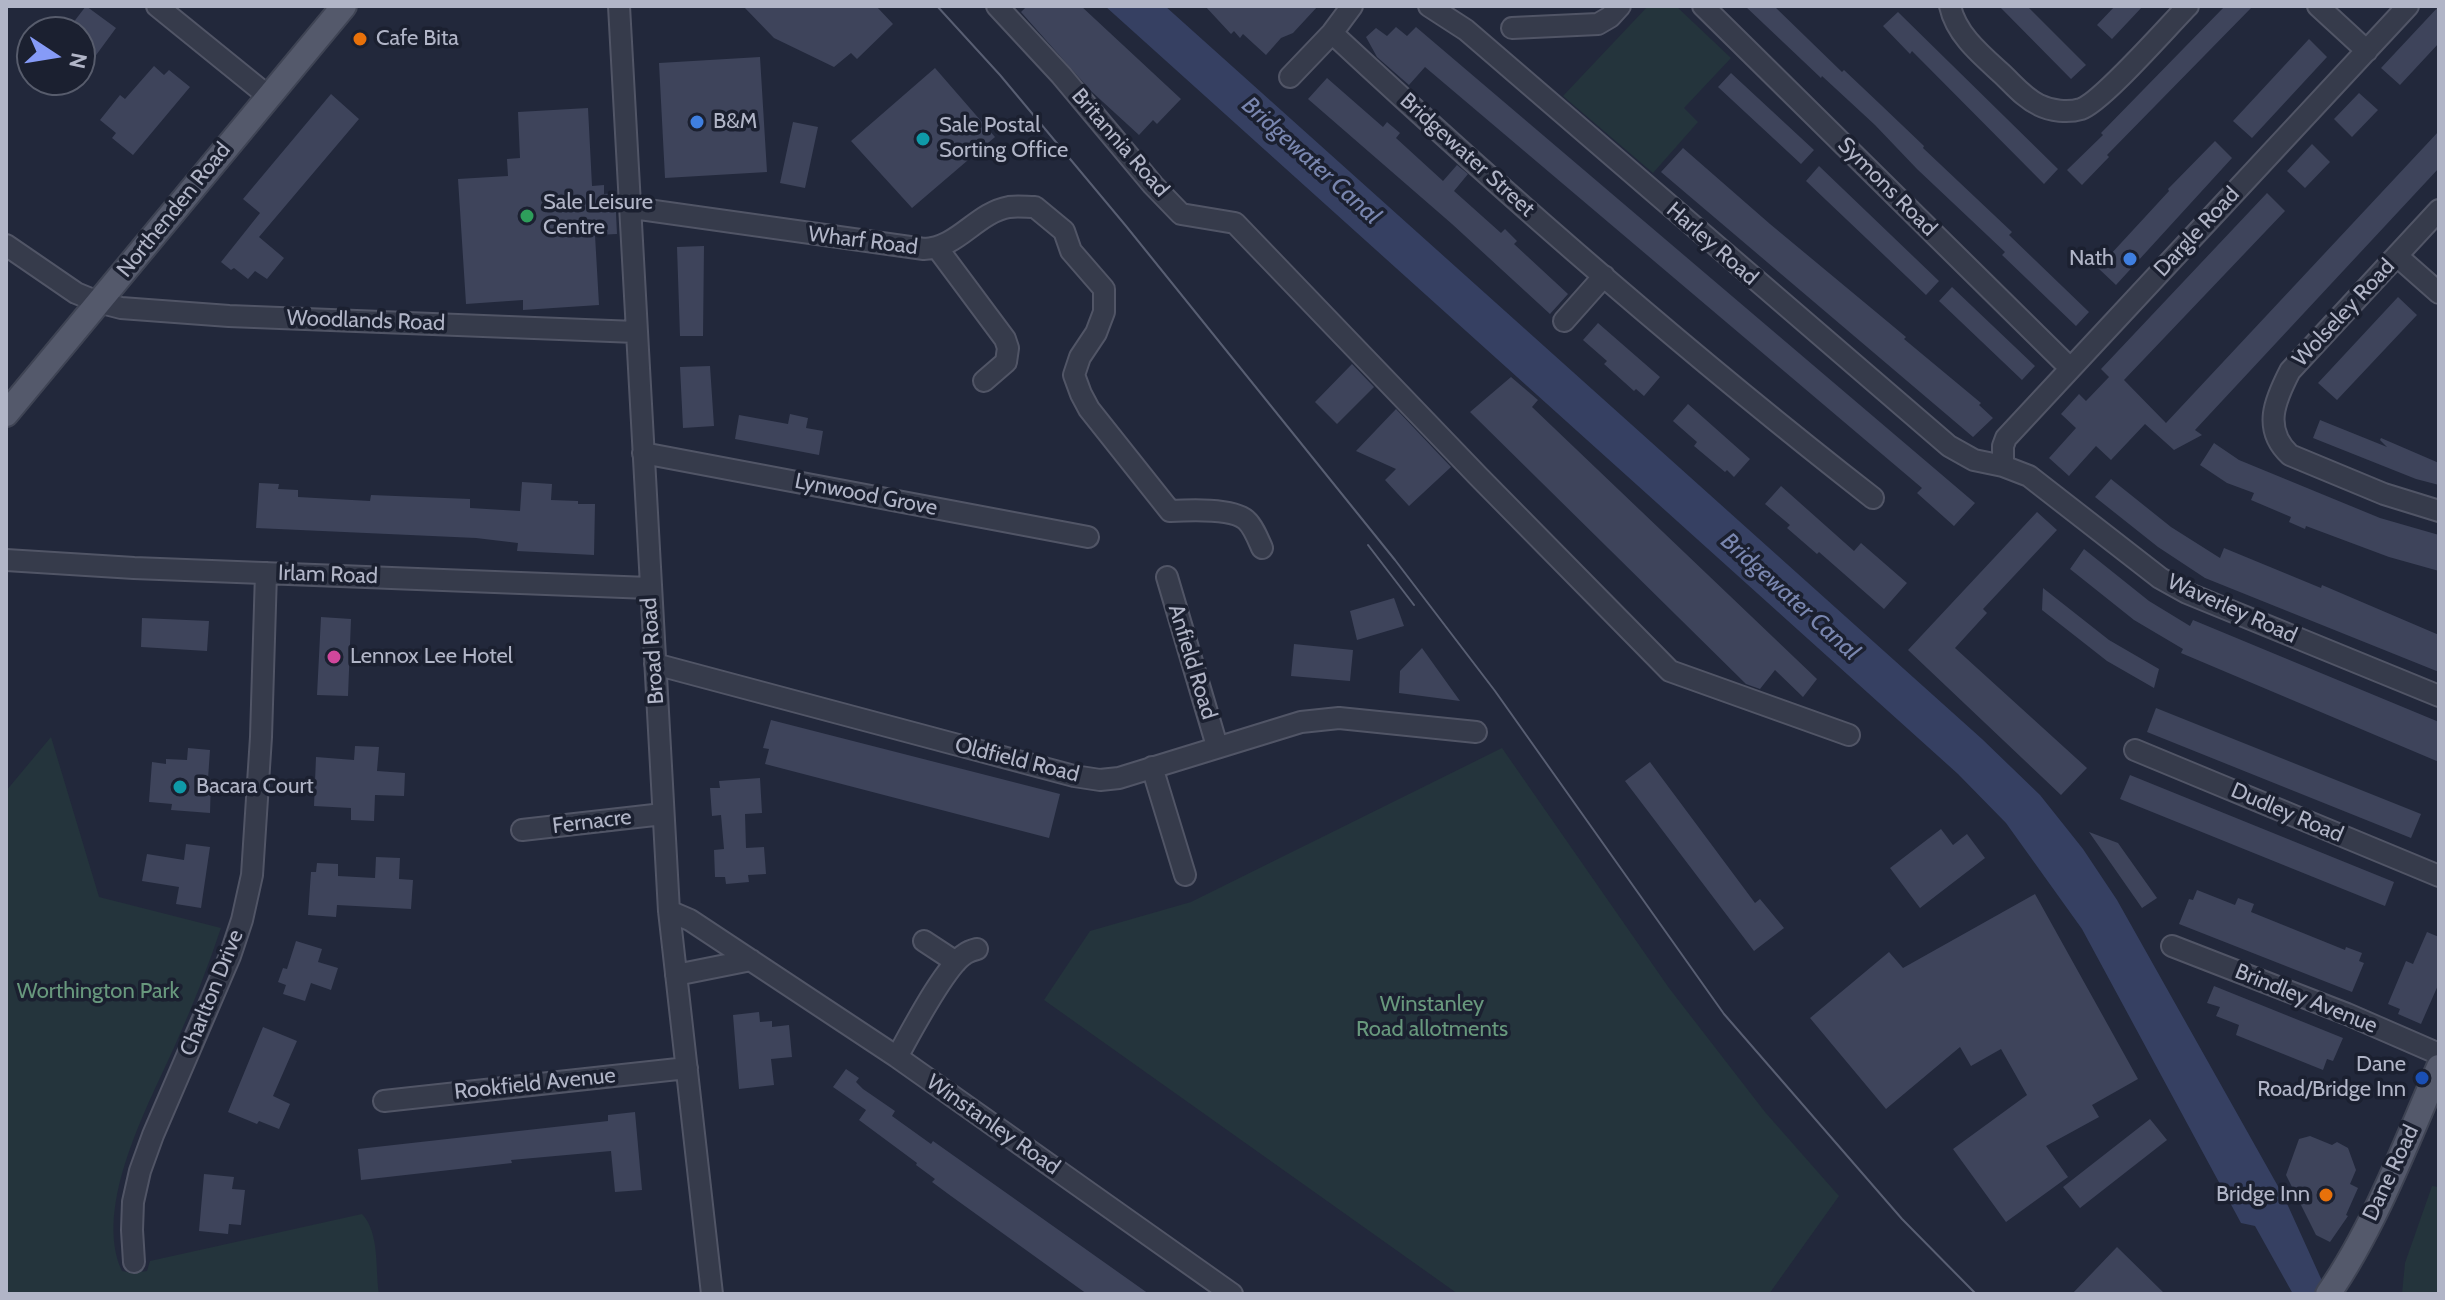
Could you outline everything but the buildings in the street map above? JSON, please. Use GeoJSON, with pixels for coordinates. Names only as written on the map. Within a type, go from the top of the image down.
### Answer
{"type":"FeatureCollection","features":[{"type":"Feature","properties":{"kind":"main road","name":"Northenden Road"},"geometry":{"type":"LineString","coordinates":[[6,414],[344,6]]}},
{"type":"Feature","properties":{"kind":"main road","name":"Dane Road"},"geometry":{"type":"LineString","coordinates":[[2334,1285],[2399,1160],[2439,1067]]}},
{"type":"Feature","properties":{"kind":"street"},"geometry":{"type":"LineString","coordinates":[[157,6],[268,96]]}},
{"type":"Feature","properties":{"kind":"street","name":"Broad Road"},"geometry":{"type":"LineString","coordinates":[[619,6],[669,911],[712,1294]]}},
{"type":"Feature","properties":{"kind":"street","name":"Britannia Road"},"geometry":{"type":"LineString","coordinates":[[997,6],[1181,214],[1235,223],[1670,671],[1849,735]]}},
{"type":"Feature","properties":{"kind":"street"},"geometry":{"type":"LineString","coordinates":[[1290,77],[1332,33],[1352,6]]}},
{"type":"Feature","properties":{"kind":"street"},"geometry":{"type":"LineString","coordinates":[[1512,28],[1598,24],[1620,6]]}},
{"type":"Feature","properties":{"kind":"street"},"geometry":{"type":"LineString","coordinates":[[1950,6],[1956,28],[2026,97],[2040,106],[2062,111],[2083,109],[2100,97],[2188,6]]}},
{"type":"Feature","properties":{"kind":"street"},"geometry":{"type":"LineString","coordinates":[[2318,6],[2367,51]]}},
{"type":"Feature","properties":{"kind":"street","name":"Dargle Road"},"geometry":{"type":"LineString","coordinates":[[2003,466],[2006,438],[2408,6]]}},
{"type":"Feature","properties":{"kind":"street","name":"Harley Road"},"geometry":{"type":"LineString","coordinates":[[1431,7],[1464,29],[1932,433],[1967,457],[2003,466]]}},
{"type":"Feature","properties":{"kind":"street","name":"Symons Road"},"geometry":{"type":"LineString","coordinates":[[1709,8],[2070,368]]}},
{"type":"Feature","properties":{"kind":"street","name":"Bridgewater Street"},"geometry":{"type":"LineString","coordinates":[[1332,33],[1604,276],[1801,442],[1873,498]]}},
{"type":"Feature","properties":{"kind":"street","name":"Wharf Road"},"geometry":{"type":"LineString","coordinates":[[631,210],[938,249],[984,218],[1008,207],[1035,207],[1043,211],[1064,231],[1071,251],[1104,289],[1104,312],[1074,375],[1089,409],[1170,511],[1224,510],[1235,514],[1248,521],[1262,548]]}},
{"type":"Feature","properties":{"kind":"street","name":"Wolseley Road"},"geometry":{"type":"LineString","coordinates":[[2439,210],[2290,371],[2274,409],[2275,431],[2282,447],[2290,455],[2384,494],[2439,511]]}},
{"type":"Feature","properties":{"kind":"street","name":"Woodlands Road"},"geometry":{"type":"LineString","coordinates":[[6,245],[76,293],[121,308],[229,316],[636,332]]}},
{"type":"Feature","properties":{"kind":"street"},"geometry":{"type":"LineString","coordinates":[[938,249],[1005,339],[1008,348],[1006,362],[984,381]]}},
{"type":"Feature","properties":{"kind":"street"},"geometry":{"type":"LineString","coordinates":[[2397,256],[2439,293]]}},
{"type":"Feature","properties":{"kind":"street"},"geometry":{"type":"LineString","coordinates":[[1564,321],[1604,276]]}},
{"type":"Feature","properties":{"kind":"street","name":"Lynwood Grove"},"geometry":{"type":"LineString","coordinates":[[643,453],[1088,537]]}},
{"type":"Feature","properties":{"kind":"street","name":"Waverley Road"},"geometry":{"type":"LineString","coordinates":[[2003,466],[2029,476],[2160,578],[2187,593],[2439,696]]}},
{"type":"Feature","properties":{"kind":"street","name":"Irlam Road"},"geometry":{"type":"LineString","coordinates":[[6,560],[649,588]]}},
{"type":"Feature","properties":{"kind":"street","name":"Charlton Drive"},"geometry":{"type":"LineString","coordinates":[[134,1262],[133,1202],[140,1171],[230,956],[252,875],[261,737],[266,573]]}},
{"type":"Feature","properties":{"kind":"street","name":"Anfield Road"},"geometry":{"type":"LineString","coordinates":[[1167,577],[1217,746]]}},
{"type":"Feature","properties":{"kind":"street","name":"Oldfield Road"},"geometry":{"type":"LineString","coordinates":[[655,664],[1074,776],[1100,780],[1119,778],[1301,722],[1339,718],[1476,732]]}},
{"type":"Feature","properties":{"kind":"street","name":"Dudley Road"},"geometry":{"type":"LineString","coordinates":[[2135,750],[2439,876]]}},
{"type":"Feature","properties":{"kind":"street"},"geometry":{"type":"LineString","coordinates":[[1152,767],[1185,875]]}},
{"type":"Feature","properties":{"kind":"street","name":"Fernacre"},"geometry":{"type":"LineString","coordinates":[[522,830],[663,814]]}},
{"type":"Feature","properties":{"kind":"street","name":"Winstanley Road"},"geometry":{"type":"LineString","coordinates":[[669,911],[690,920],[897,1057],[1232,1294]]}},
{"type":"Feature","properties":{"kind":"street"},"geometry":{"type":"LineString","coordinates":[[924,941],[956,962]]}},
{"type":"Feature","properties":{"kind":"street","name":"Brindley Avenue"},"geometry":{"type":"LineString","coordinates":[[2172,946],[2347,1014],[2439,1054]]}},
{"type":"Feature","properties":{"kind":"street"},"geometry":{"type":"LineString","coordinates":[[897,1057],[956,962],[977,949]]}},
{"type":"Feature","properties":{"kind":"street"},"geometry":{"type":"LineString","coordinates":[[676,975],[751,960]]}},
{"type":"Feature","properties":{"kind":"street","name":"Rookfield Avenue"},"geometry":{"type":"LineString","coordinates":[[384,1101],[687,1068]]}},
{"type":"Feature","properties":{"kind":"green space"},"geometry":{"type":"Polygon","coordinates":[[[1648,6],[1676,6],[1731,58],[1684,108],[1698,122],[1653,173],[1563,96],[1648,6]]]}},
{"type":"Feature","properties":{"kind":"green space","name":"Worthington Park"},"geometry":{"type":"Polygon","coordinates":[[[51,737],[99,897],[221,928],[194,1000],[140,1124],[119,1186],[114,1216],[115,1245],[122,1271],[147,1271],[150,1261],[362,1214],[372,1231],[379,1294],[6,1294],[6,791],[51,737]]]}},
{"type":"Feature","properties":{"kind":"green space","name":"Winstanley Road allotments"},"geometry":{"type":"Polygon","coordinates":[[[1502,748],[1669,988],[1765,1112],[1839,1196],[1769,1294],[1458,1294],[1044,1000],[1090,931],[1191,902],[1502,748]]]}},
{"type":"Feature","properties":{"kind":"green space"},"geometry":{"type":"Polygon","coordinates":[[[2432,1186],[2439,1187],[2439,1294],[2402,1294],[2405,1263],[2432,1186]]]}},
{"type":"Feature","properties":{"kind":"water","name":"Bridgewater Canal"},"geometry":{"type":"Polygon","coordinates":[[[1105,6],[1165,6],[1982,739],[2040,795],[2083,849],[2117,900],[2284,1197],[2328,1294],[2293,1294],[2255,1226],[2241,1223],[2082,929],[2006,823],[1958,774],[1105,6]]]}},
{"type":"Feature","properties":{"kind":"tram line"},"geometry":{"type":"LineString","coordinates":[[937,6],[1000,75],[1126,226],[1395,560],[1495,691],[1724,1014],[1902,1219],[1976,1294]]}},
{"type":"Feature","properties":{"kind":"tram line"},"geometry":{"type":"LineString","coordinates":[[1368,545],[1414,605]]}},
{"type":"Feature","properties":{"kind":"place","name":"Cafe Bita"},"geometry":{"type":"Point","coordinates":[360,39]}},
{"type":"Feature","properties":{"kind":"place","name":"B&M"},"geometry":{"type":"Point","coordinates":[697,122]}},
{"type":"Feature","properties":{"kind":"place","name":"Sale Postal Sorting Office"},"geometry":{"type":"Point","coordinates":[923,139]}},
{"type":"Feature","properties":{"kind":"place","name":"Sale Leisure Centre"},"geometry":{"type":"Point","coordinates":[527,216]}},
{"type":"Feature","properties":{"kind":"place","name":"Nath"},"geometry":{"type":"Point","coordinates":[2130,259]}},
{"type":"Feature","properties":{"kind":"place","name":"Lennox Lee Hotel"},"geometry":{"type":"Point","coordinates":[334,657]}},
{"type":"Feature","properties":{"kind":"place","name":"Bacara Court"},"geometry":{"type":"Point","coordinates":[180,787]}},
{"type":"Feature","properties":{"kind":"place","name":"Dane Road/Bridge Inn"},"geometry":{"type":"Point","coordinates":[2422,1078]}},
{"type":"Feature","properties":{"kind":"place","name":"Bridge Inn"},"geometry":{"type":"Point","coordinates":[2326,1195]}}]}
